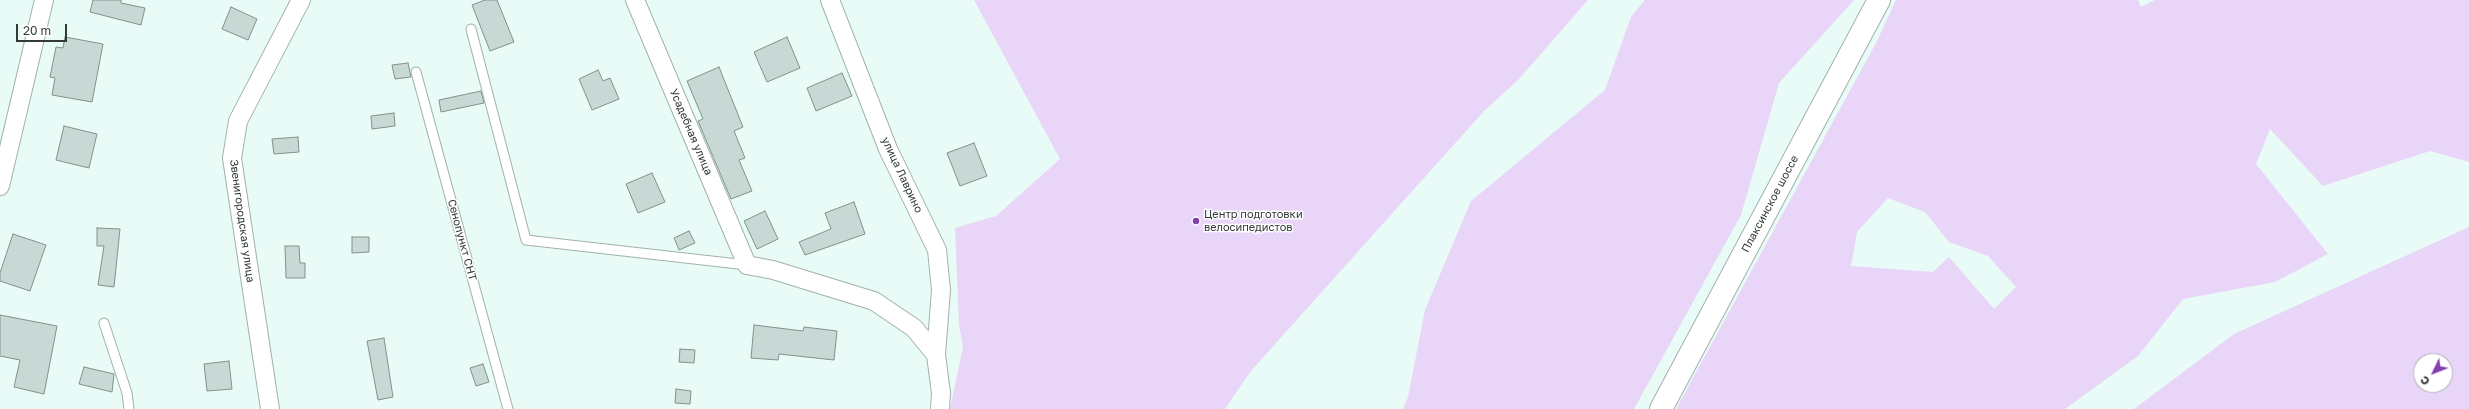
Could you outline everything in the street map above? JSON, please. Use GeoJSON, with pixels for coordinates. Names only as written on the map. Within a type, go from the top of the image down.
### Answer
{"type":"FeatureCollection","features":[{"type":"Feature","properties":{"kind":"main road","name":"Плаксинское шоссе"},"geometry":{"type":"LineString","coordinates":[[1661,409],[1880,0]]}},
{"type":"Feature","properties":{"kind":"street"},"geometry":{"type":"LineString","coordinates":[[0,186],[44,0]]}},
{"type":"Feature","properties":{"kind":"street","name":"Звенигородская улица"},"geometry":{"type":"LineString","coordinates":[[270,409],[232,158],[238,121],[301,0]]}},
{"type":"Feature","properties":{"kind":"street","name":"Усадебная улица"},"geometry":{"type":"LineString","coordinates":[[635,0],[747,265]]}},
{"type":"Feature","properties":{"kind":"street","name":"улица Лаврино"},"geometry":{"type":"LineString","coordinates":[[830,0],[888,149],[937,250],[941,290],[936,355],[941,393],[940,409]]}},
{"type":"Feature","properties":{"kind":"street"},"geometry":{"type":"LineString","coordinates":[[747,265],[773,270],[874,301],[914,328],[936,355]]}},
{"type":"Feature","properties":{"kind":"lane"},"geometry":{"type":"LineString","coordinates":[[471,29],[526,240],[747,265]]}},
{"type":"Feature","properties":{"kind":"lane","name":"Сенопункт СНТ"},"geometry":{"type":"LineString","coordinates":[[416,72],[508,409]]}},
{"type":"Feature","properties":{"kind":"lane"},"geometry":{"type":"LineString","coordinates":[[104,324],[127,392],[129,409]]}},
{"type":"Feature","properties":{"kind":"shaded area","name":"Центр подготовки велосипедистов"},"geometry":{"type":"Polygon","coordinates":[[[974,0],[1588,0],[1519,79],[1484,111],[1250,372],[1225,409],[950,409],[963,347],[959,324],[955,228],[996,216],[1060,159],[974,0]]]}},
{"type":"Feature","properties":{"kind":"shaded area"},"geometry":{"type":"Polygon","coordinates":[[[1645,0],[1854,0],[1779,83],[1741,215],[1634,409],[1403,409],[1408,397],[1425,310],[1471,201],[1605,90],[1631,17],[1645,0]]]}},
{"type":"Feature","properties":{"kind":"shaded area"},"geometry":{"type":"Polygon","coordinates":[[[1896,0],[2138,0],[2141,7],[2155,0],[2469,0],[2469,162],[2430,151],[2323,186],[2270,129],[2256,164],[2328,254],[2275,282],[2183,299],[2138,356],[2065,409],[1676,409],[1876,43],[1896,0]],[[1888,198],[1857,232],[1851,266],[1933,272],[1949,257],[1994,309],[2016,287],[1988,256],[1949,242],[1925,212],[1888,198]]]}},
{"type":"Feature","properties":{"kind":"shaded area"},"geometry":{"type":"Polygon","coordinates":[[[2469,227],[2469,409],[2134,409],[2234,334],[2469,227]]]}},
{"type":"Feature","properties":{"kind":"building"},"geometry":{"type":"Polygon","coordinates":[[[93,0],[121,0],[121,3],[145,8],[141,25],[90,12],[93,0]]]}},
{"type":"Feature","properties":{"kind":"building"},"geometry":{"type":"Polygon","coordinates":[[[485,0],[497,0],[514,42],[490,51],[472,5],[485,0]]]}},
{"type":"Feature","properties":{"kind":"building"},"geometry":{"type":"Polygon","coordinates":[[[231,7],[257,19],[248,40],[222,29],[231,7]]]}},
{"type":"Feature","properties":{"kind":"building"},"geometry":{"type":"Polygon","coordinates":[[[65,37],[103,44],[92,102],[52,95],[55,78],[50,77],[56,47],[63,48],[65,37]]]}},
{"type":"Feature","properties":{"kind":"building"},"geometry":{"type":"Polygon","coordinates":[[[787,37],[800,68],[767,82],[754,52],[787,37]]]}},
{"type":"Feature","properties":{"kind":"building"},"geometry":{"type":"Polygon","coordinates":[[[408,63],[411,77],[395,79],[392,65],[408,63]]]}},
{"type":"Feature","properties":{"kind":"building"},"geometry":{"type":"Polygon","coordinates":[[[719,67],[743,127],[734,131],[745,158],[739,160],[752,191],[731,199],[698,121],[703,119],[687,81],[719,67]]]}},
{"type":"Feature","properties":{"kind":"building"},"geometry":{"type":"Polygon","coordinates":[[[598,70],[603,81],[610,78],[619,99],[592,110],[579,79],[598,70]]]}},
{"type":"Feature","properties":{"kind":"building"},"geometry":{"type":"Polygon","coordinates":[[[842,73],[852,96],[816,111],[807,88],[842,73]]]}},
{"type":"Feature","properties":{"kind":"building"},"geometry":{"type":"Polygon","coordinates":[[[481,91],[484,103],[441,112],[439,100],[481,91]]]}},
{"type":"Feature","properties":{"kind":"building"},"geometry":{"type":"Polygon","coordinates":[[[394,113],[395,126],[372,129],[371,116],[394,113]]]}},
{"type":"Feature","properties":{"kind":"building"},"geometry":{"type":"Polygon","coordinates":[[[64,126],[97,134],[89,168],[56,160],[64,126]]]}},
{"type":"Feature","properties":{"kind":"building"},"geometry":{"type":"Polygon","coordinates":[[[298,137],[299,152],[274,154],[272,139],[298,137]]]}},
{"type":"Feature","properties":{"kind":"building"},"geometry":{"type":"Polygon","coordinates":[[[974,143],[987,176],[960,186],[947,153],[974,143]]]}},
{"type":"Feature","properties":{"kind":"building"},"geometry":{"type":"Polygon","coordinates":[[[652,173],[665,202],[638,213],[626,184],[652,173]]]}},
{"type":"Feature","properties":{"kind":"building"},"geometry":{"type":"Polygon","coordinates":[[[854,202],[865,234],[805,255],[799,242],[831,229],[825,213],[854,202]]]}},
{"type":"Feature","properties":{"kind":"building"},"geometry":{"type":"Polygon","coordinates":[[[765,211],[778,239],[757,249],[744,221],[765,211]]]}},
{"type":"Feature","properties":{"kind":"building"},"geometry":{"type":"Polygon","coordinates":[[[97,228],[120,229],[114,287],[98,285],[104,246],[97,246],[97,228]]]}},
{"type":"Feature","properties":{"kind":"building"},"geometry":{"type":"Polygon","coordinates":[[[689,231],[695,243],[679,250],[674,238],[689,231]]]}},
{"type":"Feature","properties":{"kind":"building"},"geometry":{"type":"Polygon","coordinates":[[[13,234],[46,245],[30,291],[0,281],[0,273],[13,234]]]}},
{"type":"Feature","properties":{"kind":"building"},"geometry":{"type":"Polygon","coordinates":[[[352,237],[369,237],[369,252],[352,253],[352,237]]]}},
{"type":"Feature","properties":{"kind":"building"},"geometry":{"type":"Polygon","coordinates":[[[285,246],[299,246],[300,263],[305,263],[305,278],[286,278],[285,246]]]}},
{"type":"Feature","properties":{"kind":"building"},"geometry":{"type":"Polygon","coordinates":[[[0,315],[57,326],[44,394],[14,387],[20,360],[0,356],[0,315]]]}},
{"type":"Feature","properties":{"kind":"building"},"geometry":{"type":"Polygon","coordinates":[[[754,325],[803,331],[804,327],[837,331],[834,360],[779,354],[778,360],[751,358],[754,325]]]}},
{"type":"Feature","properties":{"kind":"building"},"geometry":{"type":"Polygon","coordinates":[[[384,338],[393,397],[378,400],[367,341],[384,338]]]}},
{"type":"Feature","properties":{"kind":"building"},"geometry":{"type":"Polygon","coordinates":[[[680,349],[695,350],[694,363],[679,362],[680,349]]]}},
{"type":"Feature","properties":{"kind":"building"},"geometry":{"type":"Polygon","coordinates":[[[229,361],[232,389],[207,391],[204,364],[229,361]]]}},
{"type":"Feature","properties":{"kind":"building"},"geometry":{"type":"Polygon","coordinates":[[[483,364],[489,382],[476,386],[470,368],[483,364]]]}},
{"type":"Feature","properties":{"kind":"building"},"geometry":{"type":"Polygon","coordinates":[[[84,367],[114,374],[112,392],[79,384],[84,367]]]}},
{"type":"Feature","properties":{"kind":"building"},"geometry":{"type":"Polygon","coordinates":[[[676,389],[691,391],[690,404],[675,403],[676,389]]]}},
{"type":"Feature","properties":{"kind":"place","name":"Центр подготовки велосипедистов"},"geometry":{"type":"Point","coordinates":[1196,221]}}]}
